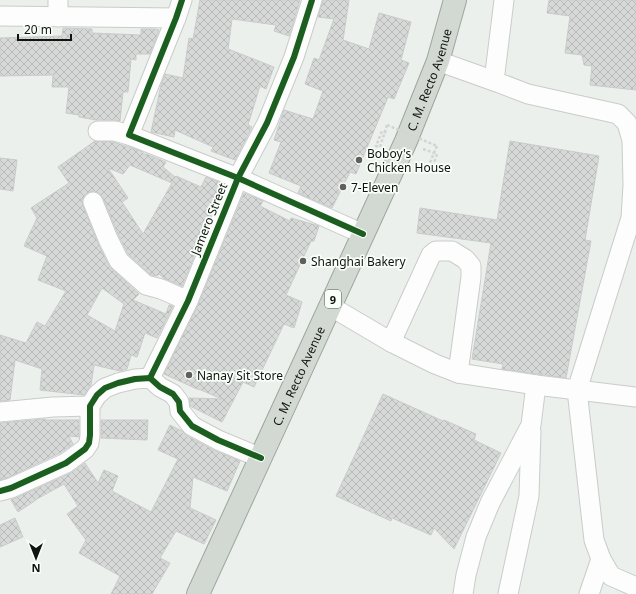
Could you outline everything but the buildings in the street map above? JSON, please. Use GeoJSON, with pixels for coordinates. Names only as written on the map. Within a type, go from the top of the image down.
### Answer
{"type":"FeatureCollection","features":[{"type":"Feature","properties":{"kind":"highway","name":"C. M. Recto Avenue"},"geometry":{"type":"LineString","coordinates":[[198,594],[406,142],[438,61],[456,0]]}},
{"type":"Feature","properties":{"kind":"street"},"geometry":{"type":"LineString","coordinates":[[129,135],[182,0]]}},
{"type":"Feature","properties":{"kind":"street","name":"Jamero Street"},"geometry":{"type":"LineString","coordinates":[[150,378],[188,301],[238,178],[267,123],[294,57],[312,0]]}},
{"type":"Feature","properties":{"kind":"street"},"geometry":{"type":"LineString","coordinates":[[494,81],[504,0]]}},
{"type":"Feature","properties":{"kind":"street"},"geometry":{"type":"LineString","coordinates":[[0,16],[58,8],[176,18]]}},
{"type":"Feature","properties":{"kind":"street"},"geometry":{"type":"LineString","coordinates":[[438,61],[528,94],[618,114],[627,123],[632,140],[634,219],[577,390],[594,540],[601,559],[611,576],[636,587]]}},
{"type":"Feature","properties":{"kind":"street"},"geometry":{"type":"LineString","coordinates":[[98,131],[115,131],[129,135],[238,178],[363,234]]}},
{"type":"Feature","properties":{"kind":"street"},"geometry":{"type":"LineString","coordinates":[[93,202],[119,261],[146,285],[161,289],[188,301]]}},
{"type":"Feature","properties":{"kind":"street"},"geometry":{"type":"LineString","coordinates":[[391,342],[431,255],[436,252],[452,252],[465,259],[471,266],[471,277],[458,373]]}},
{"type":"Feature","properties":{"kind":"street"},"geometry":{"type":"LineString","coordinates":[[330,306],[391,342],[435,364],[458,373],[536,385],[636,397]]}},
{"type":"Feature","properties":{"kind":"street"},"geometry":{"type":"LineString","coordinates":[[0,491],[11,488],[66,463],[85,449],[89,443],[90,435],[90,406],[97,395],[105,388],[135,379],[150,378],[160,387],[173,394],[179,402],[180,411],[192,426],[218,440],[261,458]]}},
{"type":"Feature","properties":{"kind":"street"},"geometry":{"type":"LineString","coordinates":[[508,594],[529,496],[531,425],[536,385]]}},
{"type":"Feature","properties":{"kind":"street"},"geometry":{"type":"LineString","coordinates":[[0,412],[53,407],[90,406]]}},
{"type":"Feature","properties":{"kind":"street"},"geometry":{"type":"LineString","coordinates":[[463,594],[466,575],[476,537],[490,503],[531,425]]}},
{"type":"Feature","properties":{"kind":"street"},"geometry":{"type":"LineString","coordinates":[[590,594],[601,559]]}},
{"type":"Feature","properties":{"kind":"path"},"geometry":{"type":"LineString","coordinates":[[382,131],[376,146],[380,147],[388,125],[437,146],[428,168],[432,169],[438,154]]}},
{"type":"Feature","properties":{"kind":"cycle path"},"geometry":{"type":"LineString","coordinates":[[182,0],[129,135],[238,178],[363,234]]}},
{"type":"Feature","properties":{"kind":"cycle path"},"geometry":{"type":"LineString","coordinates":[[150,378],[188,301],[238,178],[267,123],[294,57],[312,0]]}},
{"type":"Feature","properties":{"kind":"cycle path"},"geometry":{"type":"LineString","coordinates":[[0,491],[11,488],[66,463],[85,449],[89,443],[90,435],[90,406],[97,395],[105,388],[135,379],[150,378],[160,387],[173,394],[179,402],[180,411],[192,426],[218,440],[261,458]]}},
{"type":"Feature","properties":{"kind":"place","name":"Boboy's Chicken House"},"geometry":{"type":"Point","coordinates":[359,160]}},
{"type":"Feature","properties":{"kind":"place","name":"7-Eleven"},"geometry":{"type":"Point","coordinates":[343,187]}},
{"type":"Feature","properties":{"kind":"place","name":"Shanghai Bakery"},"geometry":{"type":"Point","coordinates":[303,261]}},
{"type":"Feature","properties":{"kind":"place","name":"Nanay Sit Store"},"geometry":{"type":"Point","coordinates":[189,375]}}]}
